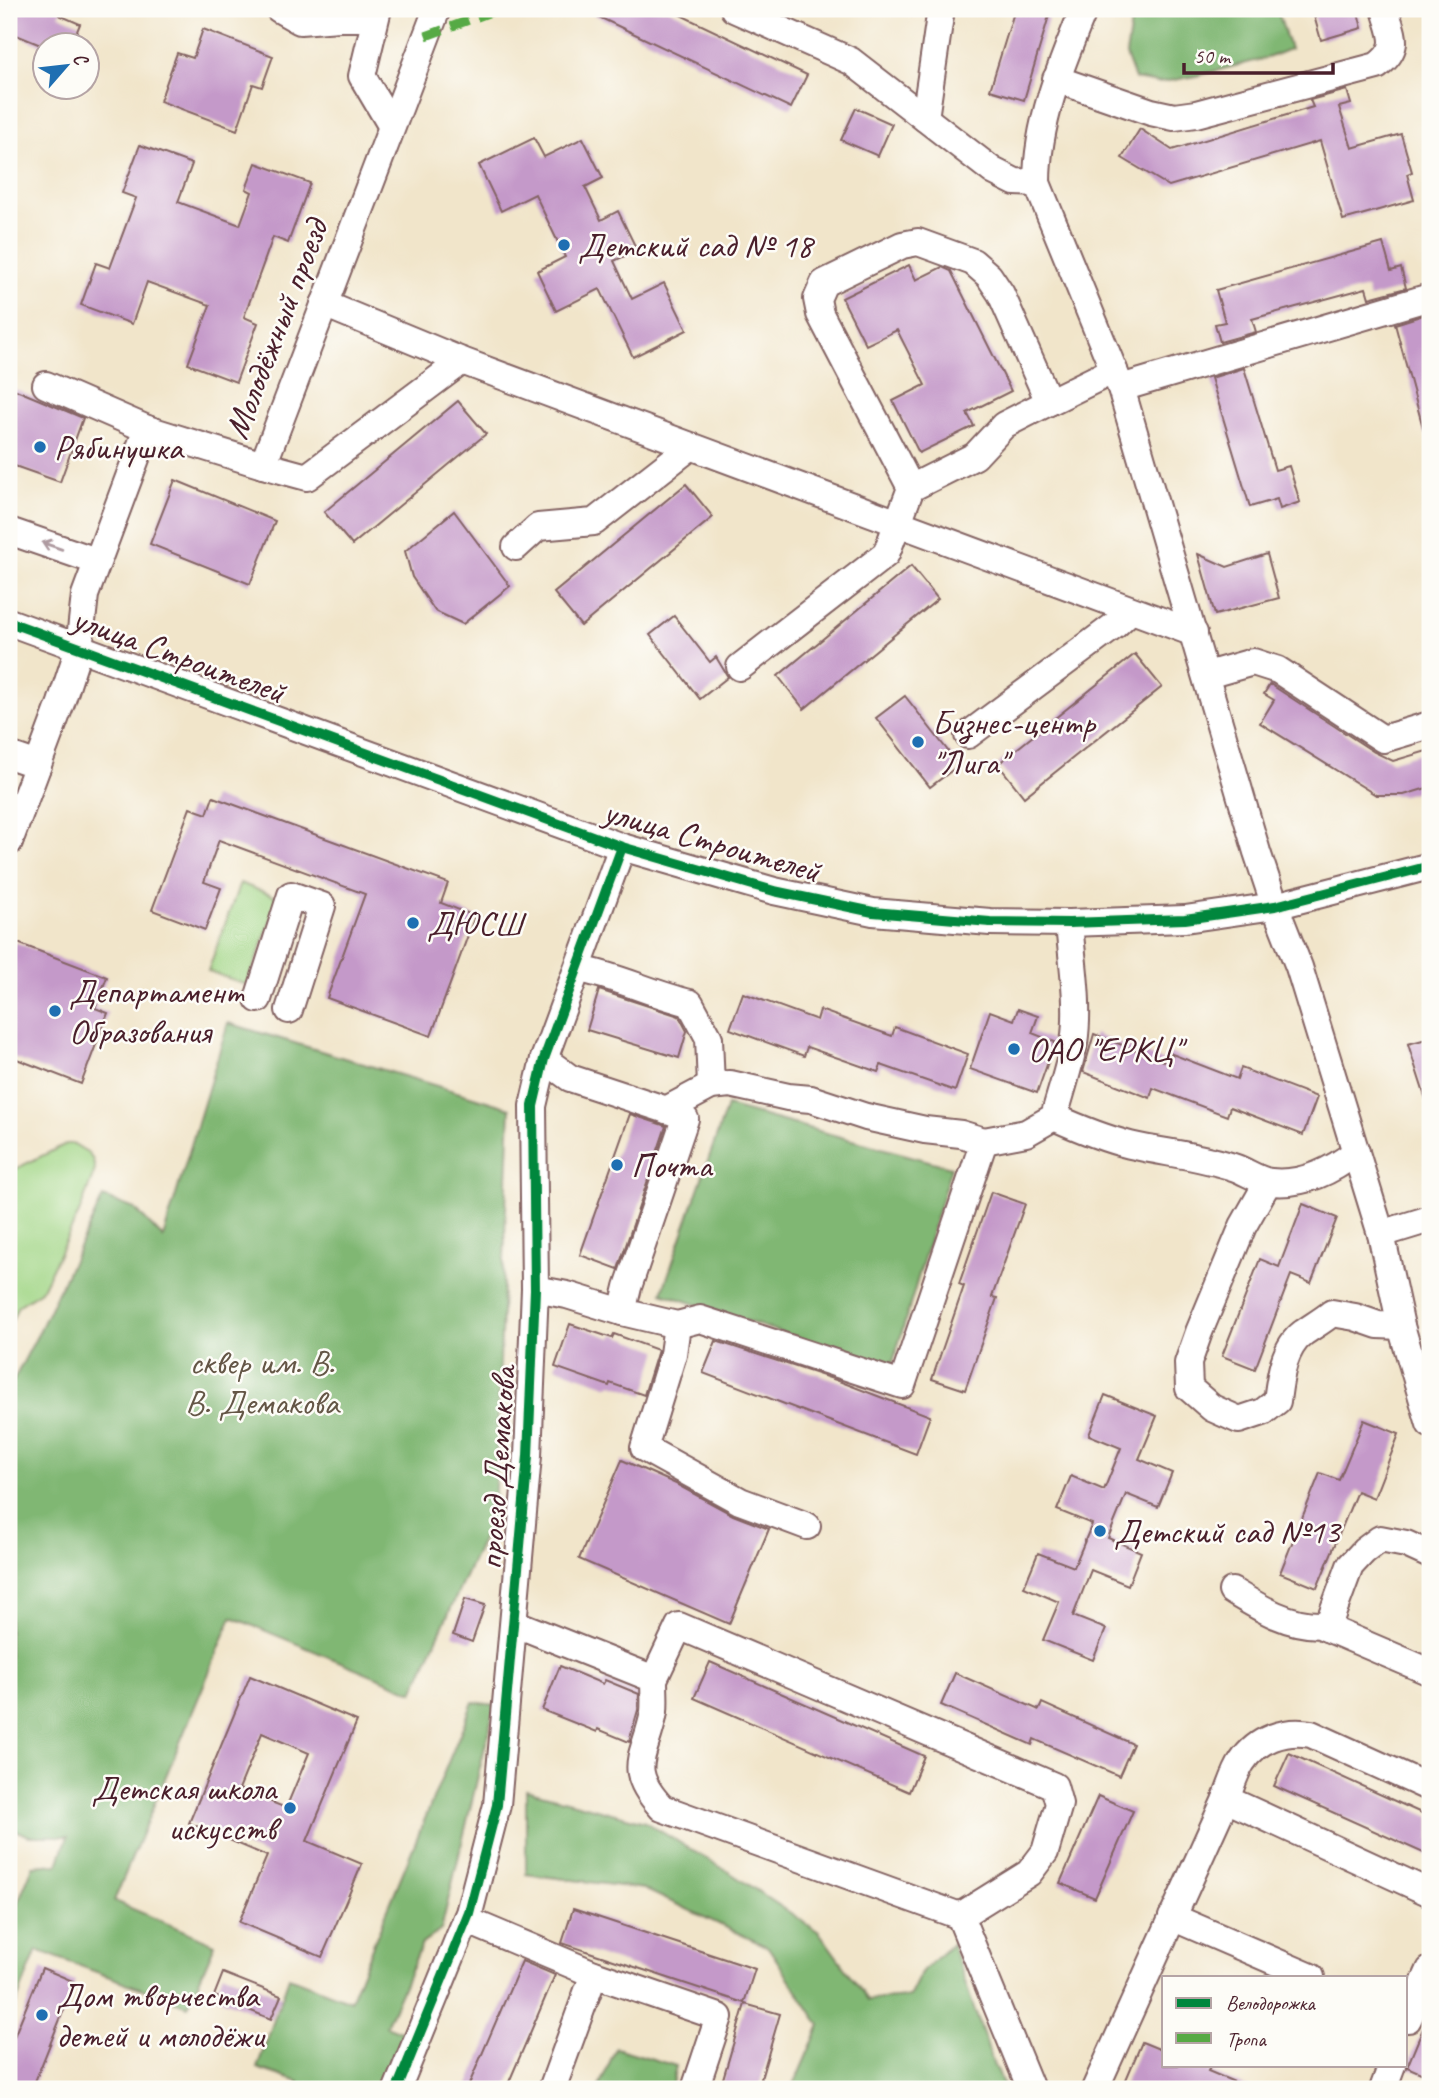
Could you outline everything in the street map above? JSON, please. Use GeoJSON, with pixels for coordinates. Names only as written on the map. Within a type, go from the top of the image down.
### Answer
{"type":"FeatureCollection","features":[{"type":"Feature","properties":{"kind":"street"},"geometry":{"type":"LineString","coordinates":[[279,9],[300,21],[377,14],[362,76],[391,125]]}},
{"type":"Feature","properties":{"kind":"street","name":"Молодёжный проезд"},"geometry":{"type":"LineString","coordinates":[[46,386],[147,429],[263,465],[437,9]]}},
{"type":"Feature","properties":{"kind":"street"},"geometry":{"type":"LineString","coordinates":[[734,9],[851,61],[993,171],[1015,182],[1037,183]]}},
{"type":"Feature","properties":{"kind":"street"},"geometry":{"type":"LineString","coordinates":[[925,118],[941,9]]}},
{"type":"Feature","properties":{"kind":"street"},"geometry":{"type":"LineString","coordinates":[[1084,9],[1056,79],[1037,155],[1037,183],[1117,379],[1275,906],[1299,967],[1381,1234],[1401,1326],[1430,1424]]}},
{"type":"Feature","properties":{"kind":"street"},"geometry":{"type":"LineString","coordinates":[[1056,79],[1151,112],[1174,117],[1196,114],[1377,66],[1390,56],[1394,42],[1385,9]]}},
{"type":"Feature","properties":{"kind":"street"},"geometry":{"type":"LineString","coordinates":[[740,667],[886,554],[900,523],[911,488],[820,314],[817,299],[824,283],[902,245],[918,242],[973,262],[989,276],[1001,294],[1049,402]]}},
{"type":"Feature","properties":{"kind":"street"},"geometry":{"type":"LineString","coordinates":[[911,488],[975,456],[1004,425],[1049,402],[1117,379],[1430,297]]}},
{"type":"Feature","properties":{"kind":"street"},"geometry":{"type":"LineString","coordinates":[[324,304],[462,361],[1194,633]]}},
{"type":"Feature","properties":{"kind":"street"},"geometry":{"type":"LineString","coordinates":[[263,465],[307,477],[462,361]]}},
{"type":"Feature","properties":{"kind":"street"},"geometry":{"type":"LineString","coordinates":[[9,842],[79,648],[85,594],[96,561],[147,429]]}},
{"type":"Feature","properties":{"kind":"street"},"geometry":{"type":"LineString","coordinates":[[516,547],[538,527],[594,522],[690,447]]}},
{"type":"Feature","properties":{"kind":"street"},"geometry":{"type":"LineString","coordinates":[[9,531],[96,561]]}},
{"type":"Feature","properties":{"kind":"street"},"geometry":{"type":"LineString","coordinates":[[968,735],[1114,626],[1129,611]]}},
{"type":"Feature","properties":{"kind":"street","name":"улица Строителей"},"geometry":{"type":"LineString","coordinates":[[9,622],[622,847],[775,891],[873,912],[989,922],[1069,923],[1185,919],[1275,906],[1430,866]]}},
{"type":"Feature","properties":{"kind":"street"},"geometry":{"type":"LineString","coordinates":[[1207,675],[1253,662],[1278,670],[1383,739],[1430,725]]}},
{"type":"Feature","properties":{"kind":"street"},"geometry":{"type":"LineString","coordinates":[[9,755],[38,765]]}},
{"type":"Feature","properties":{"kind":"street","name":"проезд Демакова"},"geometry":{"type":"LineString","coordinates":[[397,2089],[466,1920],[497,1805],[528,1456],[535,1289],[533,1106],[544,1059],[622,847]]}},
{"type":"Feature","properties":{"kind":"street"},"geometry":{"type":"LineString","coordinates":[[258,999],[291,895],[322,906],[289,1010]]}},
{"type":"Feature","properties":{"kind":"street"},"geometry":{"type":"LineString","coordinates":[[666,1110],[711,1086],[730,1084],[788,1097],[811,1099],[866,1117],[984,1141],[1026,1133],[1054,1117],[1068,1072],[1076,1014],[1069,923]]}},
{"type":"Feature","properties":{"kind":"street"},"geometry":{"type":"LineString","coordinates":[[579,969],[600,973],[666,998],[690,1003],[709,1038],[711,1086]]}},
{"type":"Feature","properties":{"kind":"street"},"geometry":{"type":"LineString","coordinates":[[544,1059],[570,1078],[679,1114],[685,1119],[622,1312]]}},
{"type":"Feature","properties":{"kind":"street"},"geometry":{"type":"LineString","coordinates":[[1054,1117],[1129,1144],[1236,1168],[1268,1182],[1294,1182],[1319,1174],[1343,1163],[1356,1153]]}},
{"type":"Feature","properties":{"kind":"street"},"geometry":{"type":"LineString","coordinates":[[535,1289],[677,1325],[700,1319],[902,1385],[984,1141]]}},
{"type":"Feature","properties":{"kind":"street"},"geometry":{"type":"LineString","coordinates":[[1268,1182],[1243,1226],[1199,1332],[1188,1363],[1189,1388],[1212,1408],[1239,1420],[1263,1412],[1277,1401],[1281,1373],[1291,1344],[1332,1313],[1378,1325],[1401,1326]]}},
{"type":"Feature","properties":{"kind":"street"},"geometry":{"type":"LineString","coordinates":[[1381,1234],[1430,1219]]}},
{"type":"Feature","properties":{"kind":"street"},"geometry":{"type":"LineString","coordinates":[[677,1325],[673,1354],[644,1448],[740,1501],[807,1526]]}},
{"type":"Feature","properties":{"kind":"street"},"geometry":{"type":"LineString","coordinates":[[1327,1628],[1350,1566],[1380,1539],[1406,1544],[1430,1555]]}},
{"type":"Feature","properties":{"kind":"street"},"geometry":{"type":"LineString","coordinates":[[1232,1591],[1282,1619],[1327,1628],[1430,1672]]}},
{"type":"Feature","properties":{"kind":"street"},"geometry":{"type":"LineString","coordinates":[[514,1623],[654,1679]]}},
{"type":"Feature","properties":{"kind":"street"},"geometry":{"type":"LineString","coordinates":[[960,1916],[1029,1873],[1045,1852],[1059,1804],[1054,1786],[679,1626],[654,1679],[654,1711],[639,1758],[641,1780],[648,1793],[662,1808],[960,1916],[1031,2089]]}},
{"type":"Feature","properties":{"kind":"street"},"geometry":{"type":"LineString","coordinates":[[1094,2089],[1242,1762],[1256,1747],[1274,1736],[1295,1731],[1311,1734],[1430,1788]]}},
{"type":"Feature","properties":{"kind":"street"},"geometry":{"type":"LineString","coordinates":[[1226,1799],[1430,1893]]}},
{"type":"Feature","properties":{"kind":"street"},"geometry":{"type":"LineString","coordinates":[[1172,1917],[1309,1976]]}},
{"type":"Feature","properties":{"kind":"street"},"geometry":{"type":"LineString","coordinates":[[466,1920],[594,1973],[719,2017],[695,2089]]}},
{"type":"Feature","properties":{"kind":"street"},"geometry":{"type":"LineString","coordinates":[[1408,2017],[1430,1970]]}},
{"type":"Feature","properties":{"kind":"street"},"geometry":{"type":"LineString","coordinates":[[552,2089],[594,1973]]}},
{"type":"Feature","properties":{"kind":"street"},"geometry":{"type":"LineString","coordinates":[[1383,2089],[1392,2066]]}},
{"type":"Feature","properties":{"kind":"green space"},"geometry":{"type":"Polygon","coordinates":[[[1126,9],[1277,9],[1290,49],[1270,57],[1196,76],[1158,83],[1135,79],[1126,55],[1131,23],[1126,9]]]}},
{"type":"Feature","properties":{"kind":"green space"},"geometry":{"type":"Polygon","coordinates":[[[240,883],[279,898],[247,985],[208,971],[240,883]]]}},
{"type":"Feature","properties":{"kind":"green space","name":"сквер им. В. В. Демакова"},"geometry":{"type":"Polygon","coordinates":[[[228,1023],[510,1108],[494,1513],[413,1692],[232,1617],[114,1901],[215,1944],[188,2006],[37,1950],[9,2021],[9,1924],[33,1866],[58,1864],[68,1836],[29,1836],[9,1827],[9,1389],[103,1197],[135,1209],[163,1238],[228,1023]]]}},
{"type":"Feature","properties":{"kind":"green space"},"geometry":{"type":"Polygon","coordinates":[[[727,1106],[951,1167],[891,1369],[662,1293],[727,1106]]]}},
{"type":"Feature","properties":{"kind":"green space"},"geometry":{"type":"Polygon","coordinates":[[[66,1144],[74,1144],[87,1152],[93,1160],[95,1170],[79,1213],[41,1291],[18,1306],[9,1327],[9,1172],[66,1144]]]}},
{"type":"Feature","properties":{"kind":"green space"},"geometry":{"type":"Polygon","coordinates":[[[473,1702],[495,1705],[441,1930],[422,1944],[386,2026],[404,2033],[380,2089],[297,2089],[299,2082],[257,2068],[289,1977],[350,2001],[473,1702]]]}},
{"type":"Feature","properties":{"kind":"green space"},"geometry":{"type":"Polygon","coordinates":[[[526,1790],[645,1822],[729,1872],[819,1932],[868,2000],[909,1997],[922,1971],[952,1944],[994,2066],[1006,2089],[792,2089],[820,2025],[768,1947],[644,1889],[526,1874],[526,1790]]]}},
{"type":"Feature","properties":{"kind":"green space"},"geometry":{"type":"Polygon","coordinates":[[[616,2048],[676,2066],[671,2089],[598,2089],[616,2048]]]}},
{"type":"Feature","properties":{"kind":"building"},"geometry":{"type":"Polygon","coordinates":[[[9,9],[62,9],[59,15],[80,24],[77,32],[32,32],[32,41],[9,32],[9,9]]]}},
{"type":"Feature","properties":{"kind":"building"},"geometry":{"type":"Polygon","coordinates":[[[582,9],[668,9],[807,75],[791,108],[582,9]]]}},
{"type":"Feature","properties":{"kind":"building"},"geometry":{"type":"Polygon","coordinates":[[[1015,9],[1051,9],[1024,100],[990,90],[1015,9]]]}},
{"type":"Feature","properties":{"kind":"building"},"geometry":{"type":"Polygon","coordinates":[[[1312,9],[1357,9],[1362,28],[1321,40],[1312,9]]]}},
{"type":"Feature","properties":{"kind":"building"},"geometry":{"type":"Polygon","coordinates":[[[203,29],[273,56],[262,87],[253,84],[237,130],[160,101],[177,53],[193,58],[203,29]]]}},
{"type":"Feature","properties":{"kind":"building"},"geometry":{"type":"Polygon","coordinates":[[[1347,90],[1351,104],[1339,107],[1352,148],[1401,134],[1412,172],[1407,174],[1414,200],[1343,220],[1320,141],[1169,186],[1122,158],[1140,129],[1172,150],[1313,107],[1310,100],[1347,90]]]}},
{"type":"Feature","properties":{"kind":"building"},"geometry":{"type":"Polygon","coordinates":[[[856,108],[892,124],[878,156],[841,140],[856,108]]]}},
{"type":"Feature","properties":{"kind":"building"},"geometry":{"type":"Polygon","coordinates":[[[534,138],[544,157],[583,138],[603,178],[585,187],[601,220],[618,211],[637,250],[614,261],[632,299],[664,283],[687,330],[633,357],[600,289],[556,311],[537,271],[565,257],[535,194],[501,211],[479,165],[534,138]]]}},
{"type":"Feature","properties":{"kind":"building"},"geometry":{"type":"Polygon","coordinates":[[[140,145],[192,164],[178,202],[240,225],[252,192],[246,189],[256,163],[310,183],[288,243],[273,237],[244,317],[258,323],[236,382],[188,364],[210,305],[147,282],[132,324],[81,305],[96,263],[110,268],[136,198],[122,193],[140,145]]]}},
{"type":"Feature","properties":{"kind":"building"},"geometry":{"type":"Polygon","coordinates":[[[1383,243],[1391,271],[1401,268],[1406,288],[1369,298],[1366,288],[1252,319],[1256,332],[1220,342],[1215,324],[1225,322],[1216,290],[1383,243]]]}},
{"type":"Feature","properties":{"kind":"building"},"geometry":{"type":"Polygon","coordinates":[[[909,265],[916,280],[942,267],[951,271],[1011,391],[967,413],[974,426],[919,453],[893,401],[925,385],[897,330],[866,345],[842,298],[909,265]]]}},
{"type":"Feature","properties":{"kind":"building"},"geometry":{"type":"Polygon","coordinates":[[[1430,313],[1430,434],[1425,435],[1395,324],[1430,313]]]}},
{"type":"Feature","properties":{"kind":"building"},"geometry":{"type":"Polygon","coordinates":[[[1244,368],[1275,470],[1289,466],[1300,502],[1280,509],[1277,499],[1250,507],[1211,378],[1244,368]]]}},
{"type":"Feature","properties":{"kind":"building","name":"Рябинушка"},"geometry":{"type":"Polygon","coordinates":[[[9,387],[83,418],[60,482],[9,464],[9,387]]]}},
{"type":"Feature","properties":{"kind":"building"},"geometry":{"type":"Polygon","coordinates":[[[458,401],[486,434],[352,545],[324,512],[458,401]]]}},
{"type":"Feature","properties":{"kind":"building"},"geometry":{"type":"Polygon","coordinates":[[[175,480],[275,521],[250,584],[150,544],[175,480]]]}},
{"type":"Feature","properties":{"kind":"building"},"geometry":{"type":"Polygon","coordinates":[[[686,484],[713,517],[581,626],[554,593],[686,484]]]}},
{"type":"Feature","properties":{"kind":"building"},"geometry":{"type":"Polygon","coordinates":[[[454,511],[510,586],[463,624],[435,611],[412,577],[405,551],[454,511]]]}},
{"type":"Feature","properties":{"kind":"building"},"geometry":{"type":"Polygon","coordinates":[[[1198,554],[1227,567],[1267,554],[1279,598],[1215,615],[1198,554]]]}},
{"type":"Feature","properties":{"kind":"building"},"geometry":{"type":"Polygon","coordinates":[[[911,566],[938,599],[804,709],[778,676],[911,566]]]}},
{"type":"Feature","properties":{"kind":"building"},"geometry":{"type":"Polygon","coordinates":[[[674,616],[710,662],[716,657],[728,677],[700,699],[650,635],[674,616]]]}},
{"type":"Feature","properties":{"kind":"building"},"geometry":{"type":"Polygon","coordinates":[[[1135,654],[1162,687],[1024,797],[998,764],[1135,654]]]}},
{"type":"Feature","properties":{"kind":"building"},"geometry":{"type":"Polygon","coordinates":[[[1270,684],[1374,752],[1393,761],[1430,750],[1430,787],[1404,795],[1376,795],[1260,723],[1274,700],[1264,694],[1270,684]]]}},
{"type":"Feature","properties":{"kind":"building","name":"Бизнес-центр \"Лига\""},"geometry":{"type":"Polygon","coordinates":[[[905,696],[959,765],[930,787],[876,718],[905,696]]]}},
{"type":"Feature","properties":{"kind":"building","name":"ДЮСШ"},"geometry":{"type":"Polygon","coordinates":[[[213,797],[448,883],[441,903],[475,916],[431,1036],[327,998],[365,894],[219,840],[204,882],[221,888],[205,930],[152,910],[190,808],[207,814],[213,797]]]}},
{"type":"Feature","properties":{"kind":"building","name":"Департамент Образования"},"geometry":{"type":"Polygon","coordinates":[[[15,942],[107,977],[95,1008],[108,1013],[81,1084],[9,1056],[9,958],[15,942]]]}},
{"type":"Feature","properties":{"kind":"building"},"geometry":{"type":"Polygon","coordinates":[[[599,990],[679,1016],[687,1031],[679,1058],[587,1030],[599,990]]]}},
{"type":"Feature","properties":{"kind":"building"},"geometry":{"type":"Polygon","coordinates":[[[743,993],[817,1020],[820,1010],[892,1036],[895,1027],[968,1054],[955,1091],[881,1065],[878,1072],[807,1047],[804,1056],[730,1029],[743,993]]]}},
{"type":"Feature","properties":{"kind":"building"},"geometry":{"type":"Polygon","coordinates":[[[1018,1009],[1038,1016],[1032,1033],[1055,1042],[1037,1093],[970,1069],[990,1011],[1014,1020],[1018,1009]]]}},
{"type":"Feature","properties":{"kind":"building"},"geometry":{"type":"Polygon","coordinates":[[[1094,1034],[1163,1061],[1167,1052],[1237,1079],[1241,1068],[1317,1097],[1303,1135],[1230,1107],[1227,1116],[1153,1088],[1150,1098],[1083,1072],[1094,1034]]]}},
{"type":"Feature","properties":{"kind":"building"},"geometry":{"type":"Polygon","coordinates":[[[1430,1038],[1430,1102],[1427,1103],[1408,1044],[1430,1038]]]}},
{"type":"Feature","properties":{"kind":"building"},"geometry":{"type":"Polygon","coordinates":[[[630,1114],[666,1126],[618,1269],[580,1255],[630,1114]]]}},
{"type":"Feature","properties":{"kind":"building"},"geometry":{"type":"Polygon","coordinates":[[[991,1192],[1025,1204],[992,1297],[997,1298],[965,1390],[932,1379],[964,1286],[959,1284],[991,1192]]]}},
{"type":"Feature","properties":{"kind":"building"},"geometry":{"type":"Polygon","coordinates":[[[1303,1204],[1337,1218],[1311,1283],[1291,1275],[1255,1369],[1222,1356],[1260,1259],[1279,1267],[1303,1204]]]}},
{"type":"Feature","properties":{"kind":"building"},"geometry":{"type":"Polygon","coordinates":[[[570,1324],[612,1338],[614,1334],[658,1350],[644,1395],[555,1367],[570,1324]]]}},
{"type":"Feature","properties":{"kind":"building"},"geometry":{"type":"Polygon","coordinates":[[[716,1341],[836,1380],[930,1416],[916,1454],[703,1373],[716,1341]]]}},
{"type":"Feature","properties":{"kind":"building","name":"Детский сад №13"},"geometry":{"type":"Polygon","coordinates":[[[1105,1395],[1157,1416],[1139,1459],[1172,1473],[1158,1507],[1126,1494],[1108,1538],[1141,1552],[1128,1585],[1091,1570],[1073,1616],[1106,1629],[1093,1660],[1043,1640],[1059,1602],[1024,1587],[1038,1553],[1074,1567],[1092,1524],[1057,1510],[1071,1476],[1104,1490],[1121,1448],[1089,1435],[1105,1395]]]}},
{"type":"Feature","properties":{"kind":"building"},"geometry":{"type":"Polygon","coordinates":[[[1364,1420],[1399,1434],[1374,1498],[1357,1491],[1317,1588],[1280,1573],[1320,1473],[1339,1480],[1364,1420]]]}},
{"type":"Feature","properties":{"kind":"building"},"geometry":{"type":"Polygon","coordinates":[[[622,1460],[676,1484],[733,1515],[769,1529],[729,1624],[579,1559],[622,1460]]]}},
{"type":"Feature","properties":{"kind":"building"},"geometry":{"type":"Polygon","coordinates":[[[465,1599],[485,1605],[472,1642],[453,1635],[465,1599]]]}},
{"type":"Feature","properties":{"kind":"building"},"geometry":{"type":"Polygon","coordinates":[[[710,1662],[924,1756],[909,1792],[694,1698],[710,1662]]]}},
{"type":"Feature","properties":{"kind":"building"},"geometry":{"type":"Polygon","coordinates":[[[560,1666],[603,1684],[605,1680],[639,1694],[638,1710],[629,1742],[542,1710],[560,1666]]]}},
{"type":"Feature","properties":{"kind":"building"},"geometry":{"type":"Polygon","coordinates":[[[955,1673],[1039,1710],[1042,1703],[1133,1744],[1119,1776],[1034,1739],[1032,1745],[941,1705],[955,1673]]]}},
{"type":"Feature","properties":{"kind":"building"},"geometry":{"type":"Polygon","coordinates":[[[250,1676],[357,1721],[307,1841],[362,1864],[322,1957],[239,1922],[267,1856],[189,1823],[250,1676]],[[262,1733],[239,1789],[286,1808],[309,1753],[262,1733]]]}},
{"type":"Feature","properties":{"kind":"building"},"geometry":{"type":"Polygon","coordinates":[[[1289,1753],[1430,1817],[1430,1856],[1274,1786],[1289,1753]]]}},
{"type":"Feature","properties":{"kind":"building"},"geometry":{"type":"Polygon","coordinates":[[[1098,1796],[1133,1811],[1095,1898],[1060,1883],[1098,1796]]]}},
{"type":"Feature","properties":{"kind":"building"},"geometry":{"type":"Polygon","coordinates":[[[573,1909],[755,1969],[744,2003],[562,1943],[573,1909]]]}},
{"type":"Feature","properties":{"kind":"building"},"geometry":{"type":"Polygon","coordinates":[[[522,1961],[555,1975],[506,2089],[467,2089],[522,1961]]]}},
{"type":"Feature","properties":{"kind":"building","name":"Дом творчества детей и молодёжи"},"geometry":{"type":"Polygon","coordinates":[[[42,1968],[75,1982],[32,2089],[9,2089],[9,2049],[42,1968]]]}},
{"type":"Feature","properties":{"kind":"building"},"geometry":{"type":"Polygon","coordinates":[[[223,1973],[281,1996],[271,2019],[214,1996],[223,1973]]]}},
{"type":"Feature","properties":{"kind":"building"},"geometry":{"type":"Polygon","coordinates":[[[745,2004],[780,2014],[758,2089],[720,2089],[745,2004]]]}},
{"type":"Feature","properties":{"kind":"building"},"geometry":{"type":"Polygon","coordinates":[[[1430,2012],[1430,2077],[1407,2067],[1430,2012]]]}},
{"type":"Feature","properties":{"kind":"building"},"geometry":{"type":"Polygon","coordinates":[[[1142,2042],[1162,2050],[1162,2066],[1210,2066],[1208,2071],[1251,2089],[1122,2089],[1142,2042]]]}},
{"type":"Feature","properties":{"kind":"marked path"},"geometry":{"type":"LineString","coordinates":[[426,36],[499,9]]}},
{"type":"Feature","properties":{"kind":"cycle path"},"geometry":{"type":"LineString","coordinates":[[9,622],[622,847],[774,891],[873,912],[990,922],[1069,923],[1185,919],[1275,906],[1430,866]]}},
{"type":"Feature","properties":{"kind":"cycle path"},"geometry":{"type":"LineString","coordinates":[[397,2089],[469,1913],[497,1805],[528,1456],[535,1289],[533,1106],[544,1059],[622,847]]}},
{"type":"Feature","properties":{"kind":"place","name":"Детский сад № 18"},"geometry":{"type":"Point","coordinates":[564,245]}},
{"type":"Feature","properties":{"kind":"place","name":"Рябинушка"},"geometry":{"type":"Point","coordinates":[40,447]}},
{"type":"Feature","properties":{"kind":"place","name":"Бизнес-центр \"Лига\""},"geometry":{"type":"Point","coordinates":[918,742]}},
{"type":"Feature","properties":{"kind":"place","name":"ДЮСШ"},"geometry":{"type":"Point","coordinates":[413,923]}},
{"type":"Feature","properties":{"kind":"place","name":"Департамент Образования"},"geometry":{"type":"Point","coordinates":[55,1011]}},
{"type":"Feature","properties":{"kind":"place","name":"ОАО \"ЕРКЦ\""},"geometry":{"type":"Point","coordinates":[1014,1049]}},
{"type":"Feature","properties":{"kind":"place","name":"Почта"},"geometry":{"type":"Point","coordinates":[617,1165]}},
{"type":"Feature","properties":{"kind":"place","name":"Детский сад №13"},"geometry":{"type":"Point","coordinates":[1100,1531]}},
{"type":"Feature","properties":{"kind":"place","name":"Детская школа искусств"},"geometry":{"type":"Point","coordinates":[290,1808]}},
{"type":"Feature","properties":{"kind":"place","name":"Дом творчества детей и молодёжи"},"geometry":{"type":"Point","coordinates":[42,2015]}}]}
